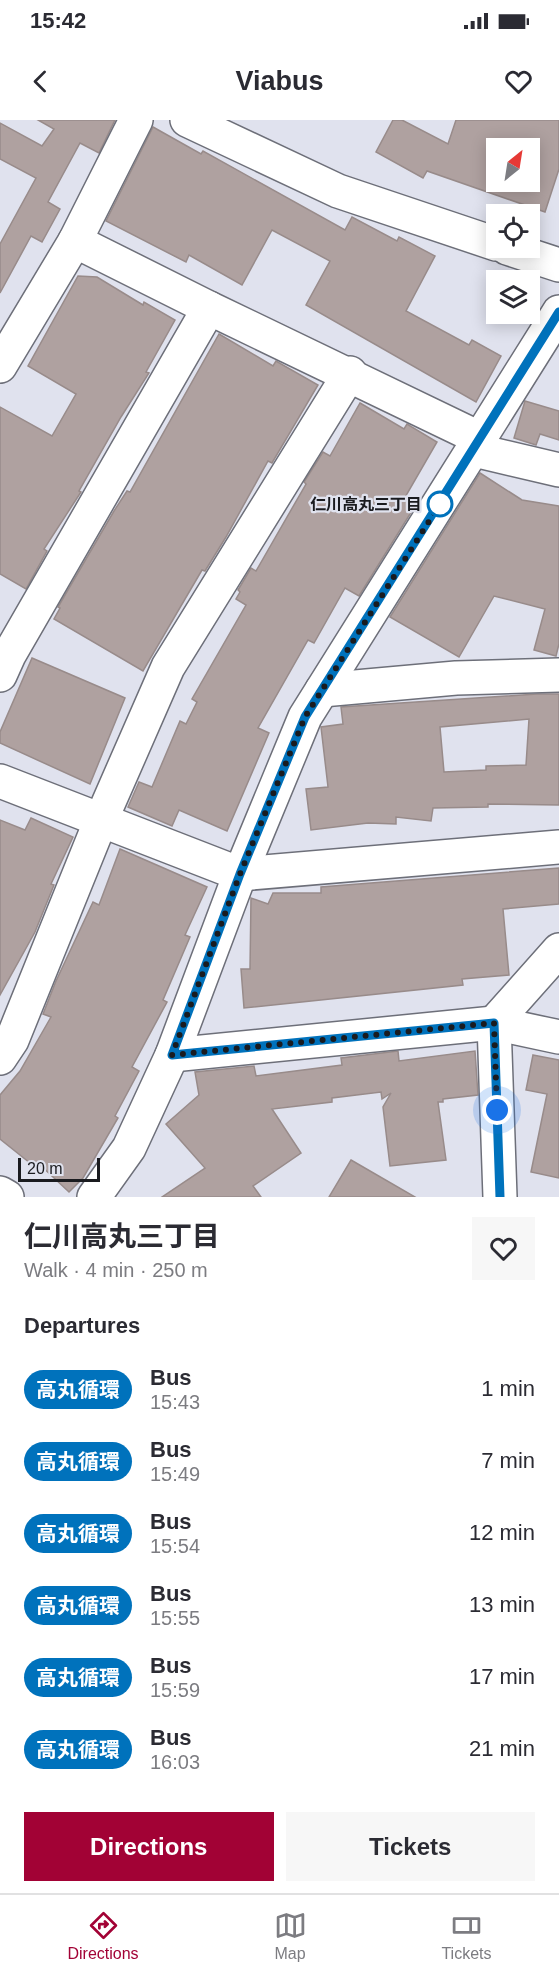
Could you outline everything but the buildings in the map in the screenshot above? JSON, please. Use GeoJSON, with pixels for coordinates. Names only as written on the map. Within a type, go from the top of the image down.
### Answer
{"type":"FeatureCollection","features":[{"type":"Feature","properties":{"kind":"street"},"geometry":{"type":"LineString","coordinates":[[0,366],[75,241],[136,120]]}},
{"type":"Feature","properties":{"kind":"street"},"geometry":{"type":"LineString","coordinates":[[187,120],[338,191],[486,241]]}},
{"type":"Feature","properties":{"kind":"street"},"geometry":{"type":"LineString","coordinates":[[75,241],[209,308],[350,373],[478,444],[559,470]]}},
{"type":"Feature","properties":{"kind":"street"},"geometry":{"type":"LineString","coordinates":[[538,258],[559,265]]}},
{"type":"Feature","properties":{"kind":"street"},"geometry":{"type":"LineString","coordinates":[[0,675],[9,655],[209,308]]}},
{"type":"Feature","properties":{"kind":"street"},"geometry":{"type":"LineString","coordinates":[[94,1197],[129,1148],[172,1055],[240,874],[305,717],[559,312]]}},
{"type":"Feature","properties":{"kind":"street"},"geometry":{"type":"LineString","coordinates":[[0,1058],[12,1040],[101,820],[168,668],[350,373]]}},
{"type":"Feature","properties":{"kind":"street"},"geometry":{"type":"LineString","coordinates":[[322,690],[456,678],[559,675]]}},
{"type":"Feature","properties":{"kind":"street"},"geometry":{"type":"LineString","coordinates":[[0,781],[240,874],[559,847]]}},
{"type":"Feature","properties":{"kind":"street"},"geometry":{"type":"LineString","coordinates":[[500,1197],[494,1023],[559,950]]}},
{"type":"Feature","properties":{"kind":"street"},"geometry":{"type":"LineString","coordinates":[[172,1055],[494,1023],[559,1037]]}},
{"type":"Feature","properties":{"kind":"street"},"geometry":{"type":"LineString","coordinates":[[0,1193],[7,1197]]}},
{"type":"Feature","properties":{"kind":"bus line","name":"高丸循環"},"geometry":{"type":"LineString","coordinates":[[500,1197],[494,1023],[172,1055],[240,874],[305,717],[559,312]]}},
{"type":"Feature","properties":{"kind":"place","name":"仁川高丸三丁目"},"geometry":{"type":"Point","coordinates":[440,504]}},
{"type":"Feature","properties":{"kind":"route"},"geometry":{"type":"LineString","coordinates":[[440,504],[305,717],[240,874],[172,1055],[494,1023],[497,1110]]}}]}
